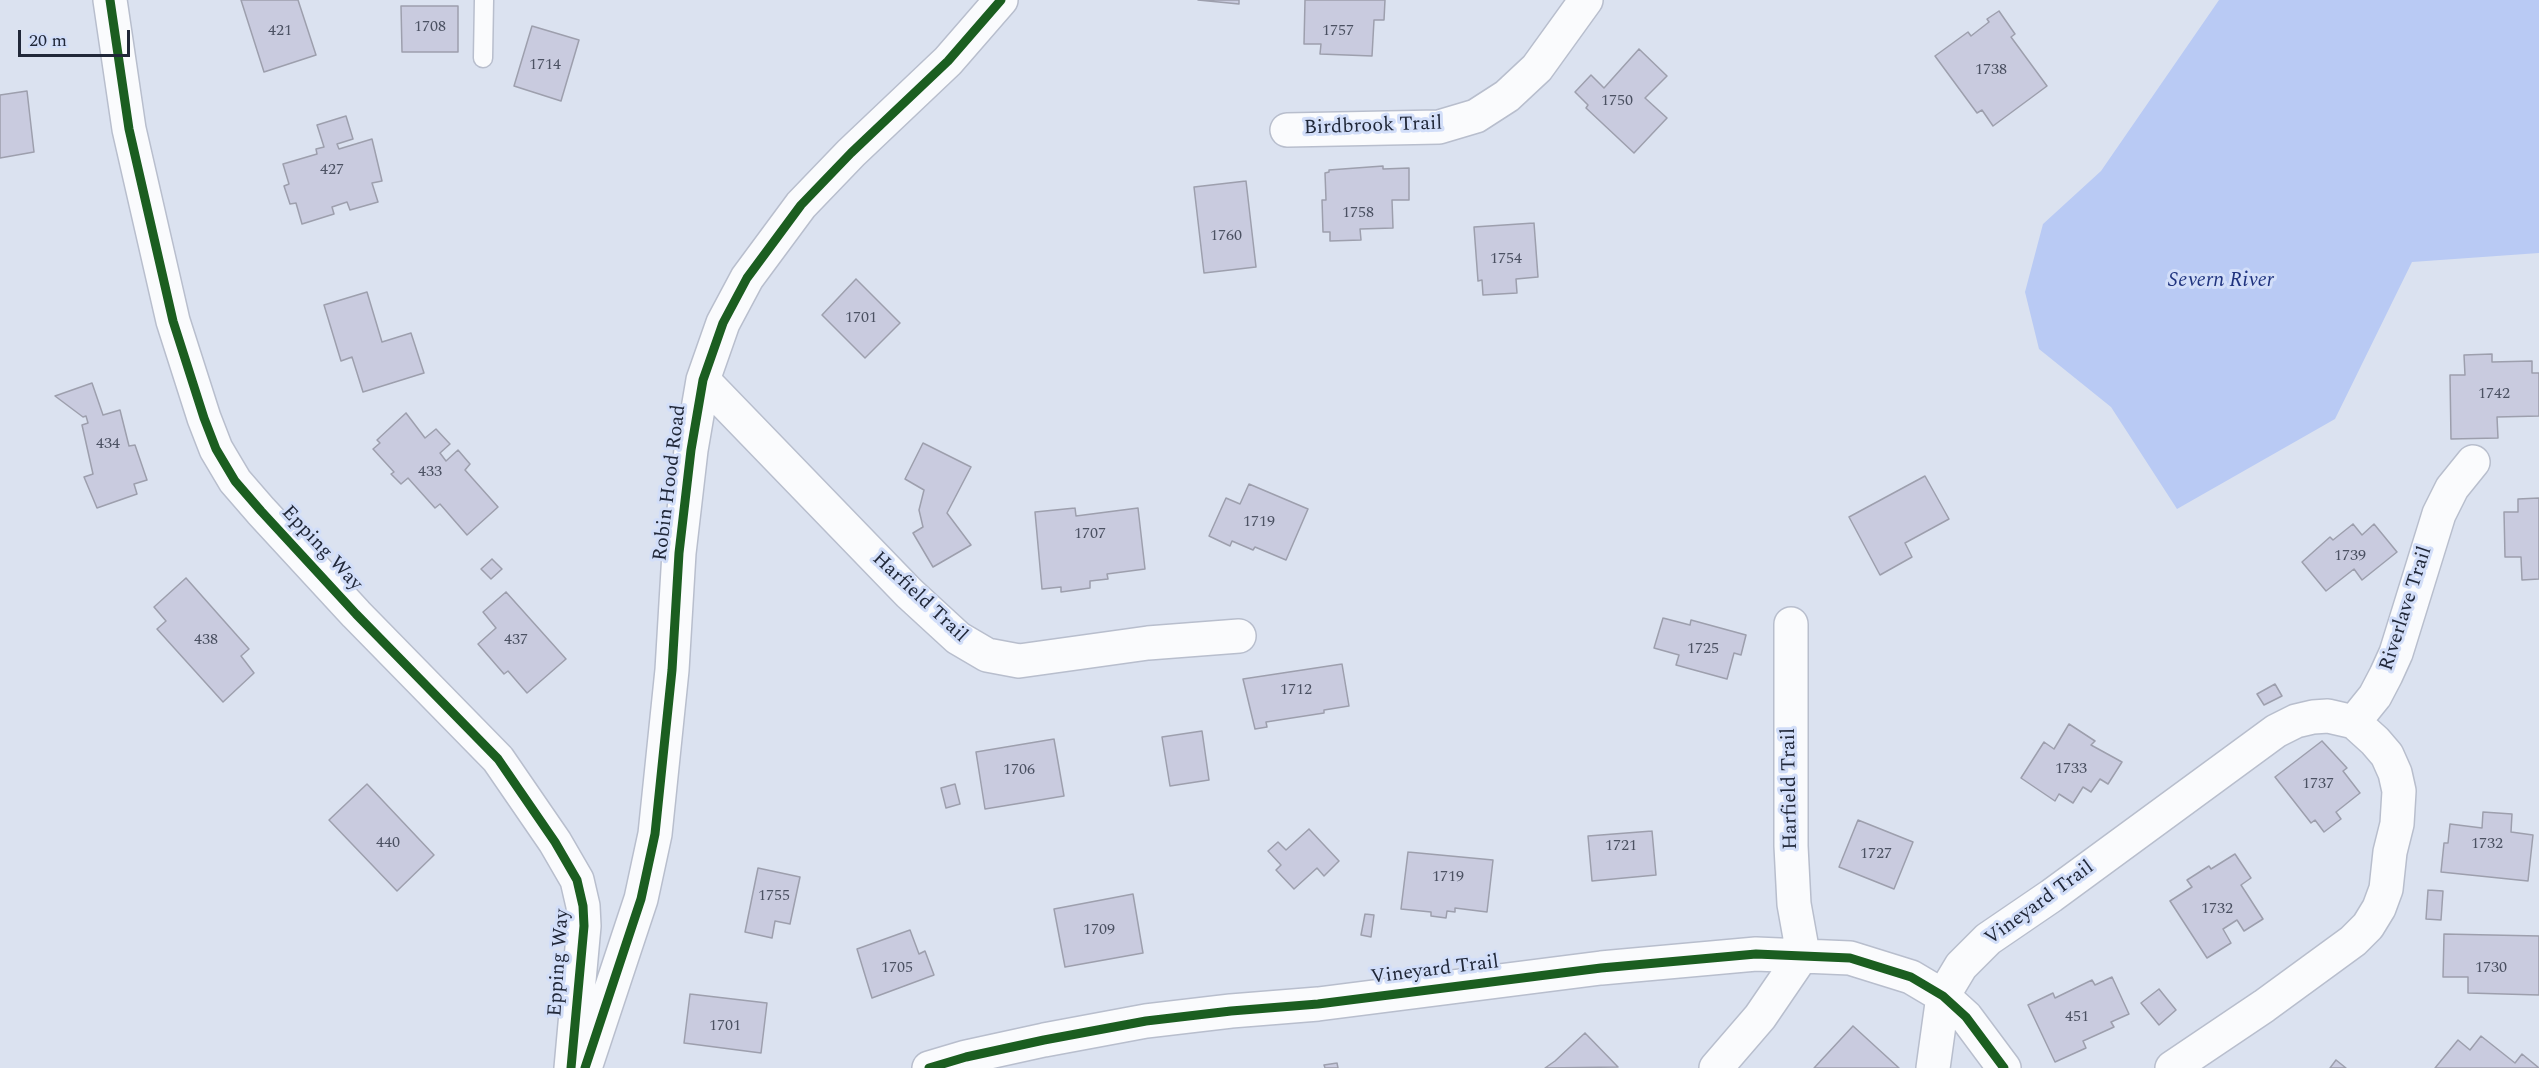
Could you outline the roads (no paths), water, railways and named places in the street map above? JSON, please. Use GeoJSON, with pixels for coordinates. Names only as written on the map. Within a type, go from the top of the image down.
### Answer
{"type":"FeatureCollection","features":[{"type":"Feature","properties":{"kind":"street","name":"Epping Way"},"geometry":{"type":"LineString","coordinates":[[110,0],[129,129],[173,321],[216,448],[235,481],[261,511],[356,614],[498,759],[555,842],[576,880],[583,906],[584,926],[571,1068]]}},
{"type":"Feature","properties":{"kind":"street","name":"Robin Hood Road"},"geometry":{"type":"LineString","coordinates":[[585,1068],[641,899],[655,834],[672,670],[679,553],[691,450],[704,380],[728,314],[747,278],[801,205],[851,153],[948,61],[1001,0]]}},
{"type":"Feature","properties":{"kind":"street","name":"Birdbrook Trail"},"geometry":{"type":"LineString","coordinates":[[1287,130],[1439,127],[1476,116],[1507,96],[1537,68],[1586,0]]}},
{"type":"Feature","properties":{"kind":"street","name":"Harfield Trail"},"geometry":{"type":"LineString","coordinates":[[704,380],[909,593],[958,638],[987,655],[1019,661],[1148,643],[1239,636]]}},
{"type":"Feature","properties":{"kind":"street","name":"Riverlave Trail"},"geometry":{"type":"LineString","coordinates":[[2354,722],[2375,696],[2386,675],[2439,514],[2452,488],[2473,462]]}},
{"type":"Feature","properties":{"kind":"street","name":"Harfield Trail"},"geometry":{"type":"LineString","coordinates":[[1791,624],[1791,846],[1794,904],[1803,954]]}},
{"type":"Feature","properties":{"kind":"street","name":"Vineyard Trail"},"geometry":{"type":"LineString","coordinates":[[929,1068],[966,1057],[1044,1040],[1146,1021],[1318,1004],[1601,968],[1756,954],[1803,954],[1850,958],[1892,969],[1925,984],[1943,996],[1961,966],[1988,939],[2051,896],[2276,731],[2296,721],[2313,717],[2328,716],[2354,722]]}},
{"type":"Feature","properties":{"kind":"street"},"geometry":{"type":"LineString","coordinates":[[2172,1068],[2264,1006],[2353,941],[2368,926],[2379,908],[2386,889],[2390,852],[2397,824],[2399,791],[2395,773],[2387,755],[2354,722]]}},
{"type":"Feature","properties":{"kind":"street"},"geometry":{"type":"LineString","coordinates":[[1716,1068],[1760,1017],[1803,954]]}},
{"type":"Feature","properties":{"kind":"street"},"geometry":{"type":"LineString","coordinates":[[1933,1068],[1943,996]]}},
{"type":"Feature","properties":{"kind":"street"},"geometry":{"type":"LineString","coordinates":[[1943,996],[1966,1017],[2004,1068]]}},
{"type":"Feature","properties":{"kind":"lane"},"geometry":{"type":"LineString","coordinates":[[483,58],[484,0]]}},
{"type":"Feature","properties":{"kind":"water","name":"Severn River"},"geometry":{"type":"Polygon","coordinates":[[[2219,0],[2539,0],[2539,253],[2412,262],[2335,419],[2177,509],[2111,407],[2039,349],[2025,292],[2043,224],[2101,171],[2219,0]]]}}]}
